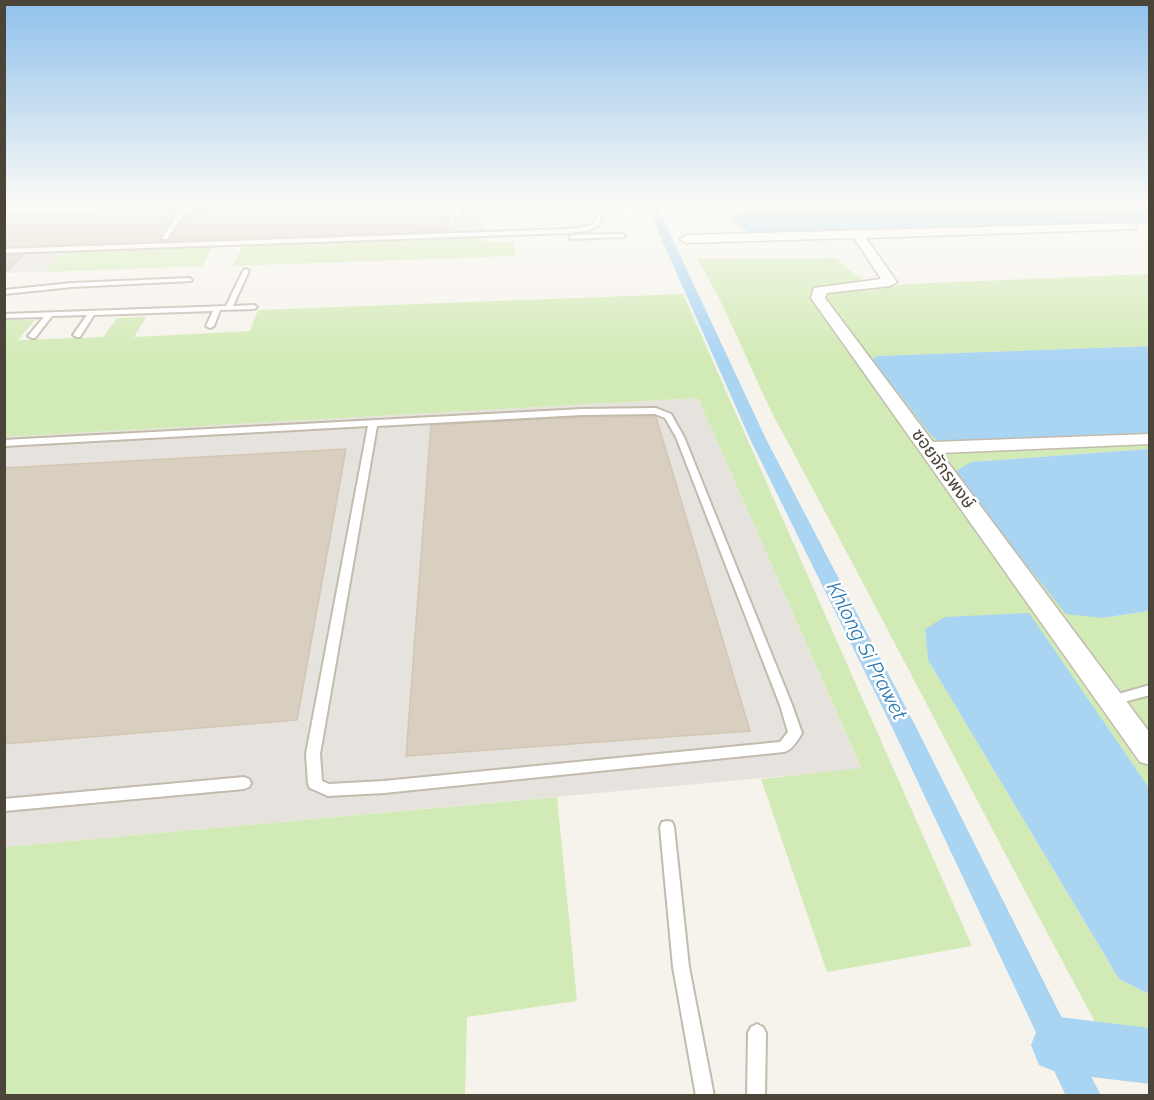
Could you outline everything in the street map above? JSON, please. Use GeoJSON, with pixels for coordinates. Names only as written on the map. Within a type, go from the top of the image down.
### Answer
{"type":"FeatureCollection","features":[{"type":"Feature","properties":{"kind":"street","name":"ซอยจักรพงษ์"},"geometry":{"type":"LineString","coordinates":[[873,257],[890,282],[827,289],[819,291],[818,298],[1149,754]]}},
{"type":"Feature","properties":{"kind":"street"},"geometry":{"type":"LineString","coordinates":[[928,448],[1149,439]]}},
{"type":"Feature","properties":{"kind":"lane"},"geometry":{"type":"LineString","coordinates":[[228,308],[246,271]]}},
{"type":"Feature","properties":{"kind":"lane"},"geometry":{"type":"LineString","coordinates":[[4,292],[72,285],[189,280]]}},
{"type":"Feature","properties":{"kind":"lane"},"geometry":{"type":"LineString","coordinates":[[4,316],[254,307]]}},
{"type":"Feature","properties":{"kind":"lane"},"geometry":{"type":"LineString","coordinates":[[210,326],[218,308]]}},
{"type":"Feature","properties":{"kind":"lane"},"geometry":{"type":"LineString","coordinates":[[77,335],[92,313]]}},
{"type":"Feature","properties":{"kind":"lane"},"geometry":{"type":"LineString","coordinates":[[32,336],[49,315]]}},
{"type":"Feature","properties":{"kind":"lane"},"geometry":{"type":"LineString","coordinates":[[4,443],[640,409],[656,411],[668,416],[680,437],[795,733],[784,747],[384,787],[328,790],[315,784],[313,754],[373,424]]}},
{"type":"Feature","properties":{"kind":"lane"},"geometry":{"type":"LineString","coordinates":[[1111,700],[1149,690]]}},
{"type":"Feature","properties":{"kind":"lane"},"geometry":{"type":"LineString","coordinates":[[4,805],[244,783]]}},
{"type":"Feature","properties":{"kind":"lane"},"geometry":{"type":"LineString","coordinates":[[667,826],[681,967],[705,1095]]}},
{"type":"Feature","properties":{"kind":"lane"},"geometry":{"type":"LineString","coordinates":[[756,1095],[757,1033]]}},
{"type":"Feature","properties":{"kind":"shaded area"},"geometry":{"type":"Polygon","coordinates":[[[4,257],[58,257],[45,272],[5,273],[4,257]]]}},
{"type":"Feature","properties":{"kind":"shaded area"},"geometry":{"type":"Polygon","coordinates":[[[698,398],[861,769],[5,847],[5,437],[698,398]]]}},
{"type":"Feature","properties":{"kind":"green space"},"geometry":{"type":"Polygon","coordinates":[[[58,257],[207,257],[202,266],[45,272],[58,257]]]}},
{"type":"Feature","properties":{"kind":"green space"},"geometry":{"type":"Polygon","coordinates":[[[237,257],[478,257],[232,266],[237,257]]]}},
{"type":"Feature","properties":{"kind":"green space"},"geometry":{"type":"Polygon","coordinates":[[[837,258],[873,288],[909,284],[1149,274],[1149,346],[876,356],[874,360],[1149,438],[1149,449],[971,462],[1102,618],[1149,611],[1149,788],[1130,762],[925,629],[928,660],[1119,979],[1149,994],[1149,1037],[1100,1031],[779,426],[720,300],[697,259],[837,258]]]}},
{"type":"Feature","properties":{"kind":"green space"},"geometry":{"type":"Polygon","coordinates":[[[683,294],[972,946],[827,972],[761,779],[861,768],[698,398],[5,437],[5,320],[35,320],[18,340],[103,337],[117,318],[146,317],[134,337],[250,331],[258,310],[683,294]]]}},
{"type":"Feature","properties":{"kind":"green space"},"geometry":{"type":"Polygon","coordinates":[[[557,797],[577,1001],[467,1017],[465,1095],[5,1095],[5,847],[557,797]]]}},
{"type":"Feature","properties":{"kind":"water"},"geometry":{"type":"Polygon","coordinates":[[[1149,346],[1149,438],[945,448],[930,434],[873,360],[876,356],[1149,346]]]}},
{"type":"Feature","properties":{"kind":"water"},"geometry":{"type":"Polygon","coordinates":[[[1149,449],[1149,611],[1102,618],[1066,614],[953,473],[971,462],[1149,449]]]}},
{"type":"Feature","properties":{"kind":"water"},"geometry":{"type":"Polygon","coordinates":[[[1029,613],[1149,788],[1149,994],[1119,979],[928,660],[925,629],[945,617],[1029,613]]]}},
{"type":"Feature","properties":{"kind":"building"},"geometry":{"type":"Polygon","coordinates":[[[4,257],[22,257],[4,274],[4,257]]]}},
{"type":"Feature","properties":{"kind":"building"},"geometry":{"type":"Polygon","coordinates":[[[582,417],[656,417],[750,731],[406,756],[431,425],[582,417]]]}},
{"type":"Feature","properties":{"kind":"building"},"geometry":{"type":"Polygon","coordinates":[[[346,449],[297,720],[4,744],[4,468],[346,449]]]}},
{"type":"Feature","properties":{"kind":"waterway","name":"Khlong Si Prawet"},"geometry":{"type":"LineString","coordinates":[[675,257],[758,439],[904,727],[1084,1096]]}},
{"type":"Feature","properties":{"kind":"waterway"},"geometry":{"type":"LineString","coordinates":[[1059,1045],[1150,1056]]}}]}
